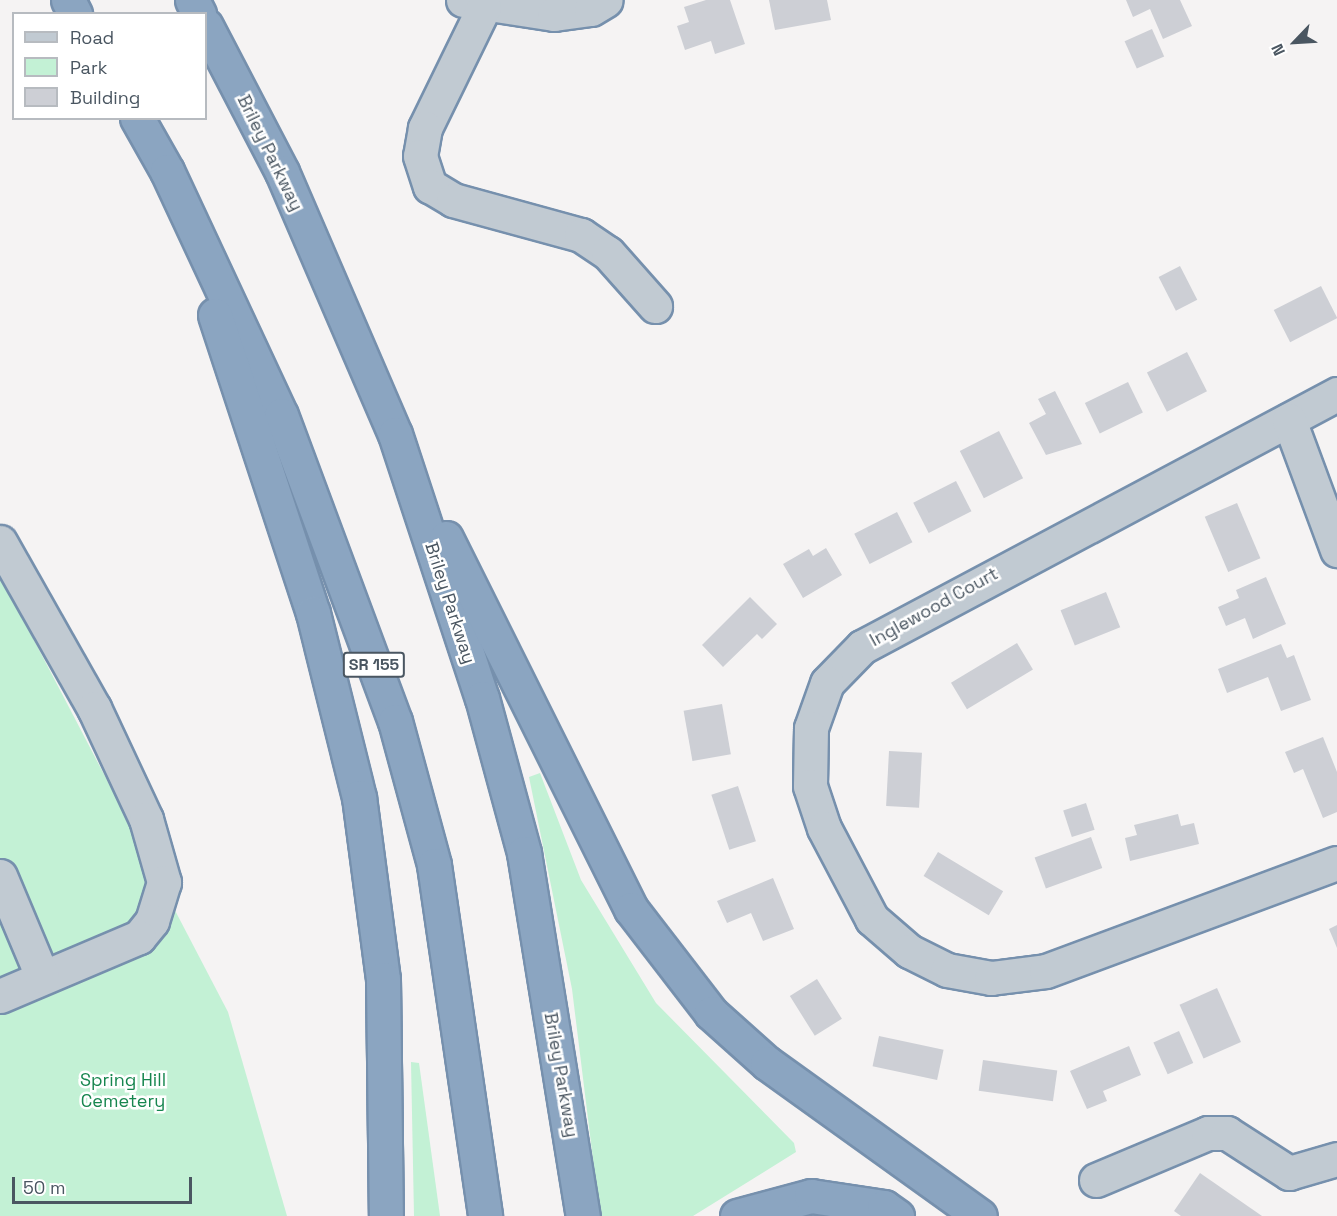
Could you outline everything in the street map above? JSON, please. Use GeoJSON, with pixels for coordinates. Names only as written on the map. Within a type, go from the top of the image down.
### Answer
{"type":"FeatureCollection","features":[{"type":"Feature","properties":{"kind":"highway","name":"Briley Parkway"},"geometry":{"type":"LineString","coordinates":[[207,28],[282,172],[395,434],[482,698],[524,853],[583,1216]]}},
{"type":"Feature","properties":{"kind":"highway","name":"SR 155"},"geometry":{"type":"LineString","coordinates":[[138,120],[167,171],[281,415],[395,721],[434,865],[485,1216]]}},
{"type":"Feature","properties":{"kind":"highway"},"geometry":{"type":"LineString","coordinates":[[167,171],[313,613],[359,797],[383,979],[386,1216]]}},
{"type":"Feature","properties":{"kind":"highway"},"geometry":{"type":"LineString","coordinates":[[395,434],[631,909],[711,1013],[735,1035],[980,1216]]}},
{"type":"Feature","properties":{"kind":"highway"},"geometry":{"type":"LineString","coordinates":[[737,1216],[811,1196],[884,1207],[897,1216]]}},
{"type":"Feature","properties":{"kind":"street"},"geometry":{"type":"LineString","coordinates":[[606,0],[591,9],[554,14],[474,3],[425,128],[420,156],[426,179],[453,200],[581,235],[608,253],[655,306]]}},
{"type":"Feature","properties":{"kind":"street","name":"Inglewood Court"},"geometry":{"type":"LineString","coordinates":[[1337,394],[862,647],[827,683],[811,728],[810,786],[824,828],[872,919],[909,951],[947,970],[991,978],[1046,971],[1337,862]]}},
{"type":"Feature","properties":{"kind":"street"},"geometry":{"type":"LineString","coordinates":[[1289,420],[1337,550]]}},
{"type":"Feature","properties":{"kind":"street"},"geometry":{"type":"LineString","coordinates":[[0,542],[94,708],[162,866],[159,904],[139,937],[42,976],[0,996]]}},
{"type":"Feature","properties":{"kind":"street"},"geometry":{"type":"LineString","coordinates":[[0,876],[42,976]]}},
{"type":"Feature","properties":{"kind":"street"},"geometry":{"type":"LineString","coordinates":[[1096,1180],[1208,1133],[1227,1133],[1289,1173],[1337,1159]]}},
{"type":"Feature","properties":{"kind":"green space","name":"Spring Hill Cemetery"},"geometry":{"type":"Polygon","coordinates":[[[0,575],[228,1012],[287,1216],[0,1216],[0,575]]]}},
{"type":"Feature","properties":{"kind":"green space"},"geometry":{"type":"Polygon","coordinates":[[[540,773],[581,880],[656,1003],[794,1143],[796,1152],[693,1216],[600,1216],[572,989],[529,777],[540,773]]]}},
{"type":"Feature","properties":{"kind":"green space"},"geometry":{"type":"Polygon","coordinates":[[[411,1062],[419,1063],[440,1216],[414,1216],[411,1062]]]}},
{"type":"Feature","properties":{"kind":"building"},"geometry":{"type":"Polygon","coordinates":[[[706,0],[730,0],[745,44],[715,54],[711,41],[685,50],[677,26],[689,22],[684,7],[706,0]]]}},
{"type":"Feature","properties":{"kind":"building"},"geometry":{"type":"Polygon","coordinates":[[[769,0],[827,0],[831,20],[775,30],[769,0]]]}},
{"type":"Feature","properties":{"kind":"building"},"geometry":{"type":"Polygon","coordinates":[[[1126,0],[1180,0],[1192,26],[1163,39],[1150,9],[1133,17],[1126,0]]]}},
{"type":"Feature","properties":{"kind":"building"},"geometry":{"type":"Polygon","coordinates":[[[1152,29],[1164,56],[1137,69],[1125,41],[1152,29]]]}},
{"type":"Feature","properties":{"kind":"building"},"geometry":{"type":"Polygon","coordinates":[[[1180,266],[1197,300],[1176,311],[1159,277],[1180,266]]]}},
{"type":"Feature","properties":{"kind":"building"},"geometry":{"type":"Polygon","coordinates":[[[1321,286],[1337,318],[1290,342],[1274,310],[1321,286]]]}},
{"type":"Feature","properties":{"kind":"building"},"geometry":{"type":"Polygon","coordinates":[[[1187,352],[1207,391],[1167,412],[1147,372],[1187,352]]]}},
{"type":"Feature","properties":{"kind":"building"},"geometry":{"type":"Polygon","coordinates":[[[1128,382],[1143,413],[1100,434],[1085,403],[1128,382]]]}},
{"type":"Feature","properties":{"kind":"building"},"geometry":{"type":"Polygon","coordinates":[[[1055,391],[1082,444],[1046,455],[1029,423],[1046,414],[1038,399],[1055,391]]]}},
{"type":"Feature","properties":{"kind":"building"},"geometry":{"type":"Polygon","coordinates":[[[999,431],[1023,478],[984,498],[960,451],[999,431]]]}},
{"type":"Feature","properties":{"kind":"building"},"geometry":{"type":"Polygon","coordinates":[[[956,481],[971,511],[929,533],[913,503],[956,481]]]}},
{"type":"Feature","properties":{"kind":"building"},"geometry":{"type":"Polygon","coordinates":[[[1237,503],[1260,558],[1228,572],[1205,517],[1237,503]]]}},
{"type":"Feature","properties":{"kind":"building"},"geometry":{"type":"Polygon","coordinates":[[[897,512],[912,542],[870,564],[854,534],[897,512]]]}},
{"type":"Feature","properties":{"kind":"building"},"geometry":{"type":"Polygon","coordinates":[[[826,548],[842,575],[803,598],[783,564],[809,549],[813,556],[826,548]]]}},
{"type":"Feature","properties":{"kind":"building"},"geometry":{"type":"Polygon","coordinates":[[[1266,577],[1286,624],[1253,639],[1245,618],[1226,626],[1218,607],[1239,598],[1236,590],[1266,577]]]}},
{"type":"Feature","properties":{"kind":"building"},"geometry":{"type":"Polygon","coordinates":[[[1106,592],[1120,627],[1075,646],[1061,610],[1106,592]]]}},
{"type":"Feature","properties":{"kind":"building"},"geometry":{"type":"Polygon","coordinates":[[[750,597],[777,624],[762,639],[757,634],[723,667],[702,645],[750,597]]]}},
{"type":"Feature","properties":{"kind":"building"},"geometry":{"type":"Polygon","coordinates":[[[1017,643],[1033,670],[967,709],[951,683],[1017,643]]]}},
{"type":"Feature","properties":{"kind":"building"},"geometry":{"type":"Polygon","coordinates":[[[1281,644],[1287,658],[1294,655],[1311,700],[1281,711],[1268,677],[1227,693],[1218,669],[1281,644]]]}},
{"type":"Feature","properties":{"kind":"building"},"geometry":{"type":"Polygon","coordinates":[[[722,704],[731,754],[692,761],[684,711],[722,704]]]}},
{"type":"Feature","properties":{"kind":"building"},"geometry":{"type":"Polygon","coordinates":[[[1323,737],[1337,772],[1337,812],[1323,818],[1303,769],[1294,773],[1285,752],[1323,737]]]}},
{"type":"Feature","properties":{"kind":"building"},"geometry":{"type":"Polygon","coordinates":[[[889,751],[922,753],[919,808],[886,806],[889,751]]]}},
{"type":"Feature","properties":{"kind":"building"},"geometry":{"type":"Polygon","coordinates":[[[738,786],[756,841],[729,850],[711,795],[738,786]]]}},
{"type":"Feature","properties":{"kind":"building"},"geometry":{"type":"Polygon","coordinates":[[[1086,803],[1095,830],[1072,837],[1063,810],[1086,803]]]}},
{"type":"Feature","properties":{"kind":"building"},"geometry":{"type":"Polygon","coordinates":[[[1178,814],[1181,826],[1194,823],[1199,844],[1130,861],[1125,838],[1137,835],[1134,825],[1178,814]]]}},
{"type":"Feature","properties":{"kind":"building"},"geometry":{"type":"Polygon","coordinates":[[[1091,837],[1102,868],[1046,889],[1035,858],[1091,837]]]}},
{"type":"Feature","properties":{"kind":"building"},"geometry":{"type":"Polygon","coordinates":[[[938,852],[1003,891],[989,915],[924,876],[938,852]]]}},
{"type":"Feature","properties":{"kind":"building"},"geometry":{"type":"Polygon","coordinates":[[[773,878],[794,929],[763,941],[751,913],[727,923],[717,901],[773,878]]]}},
{"type":"Feature","properties":{"kind":"building"},"geometry":{"type":"Polygon","coordinates":[[[1337,925],[1337,948],[1329,929],[1337,925]]]}},
{"type":"Feature","properties":{"kind":"building"},"geometry":{"type":"Polygon","coordinates":[[[817,979],[842,1019],[815,1036],[790,996],[817,979]]]}},
{"type":"Feature","properties":{"kind":"building"},"geometry":{"type":"Polygon","coordinates":[[[1217,988],[1241,1042],[1204,1059],[1180,1005],[1217,988]]]}},
{"type":"Feature","properties":{"kind":"building"},"geometry":{"type":"Polygon","coordinates":[[[1179,1031],[1193,1063],[1168,1074],[1153,1042],[1179,1031]]]}},
{"type":"Feature","properties":{"kind":"building"},"geometry":{"type":"Polygon","coordinates":[[[879,1036],[944,1050],[937,1080],[873,1066],[879,1036]]]}},
{"type":"Feature","properties":{"kind":"building"},"geometry":{"type":"Polygon","coordinates":[[[1129,1046],[1141,1075],[1103,1091],[1107,1101],[1087,1109],[1070,1071],[1129,1046]]]}},
{"type":"Feature","properties":{"kind":"building"},"geometry":{"type":"Polygon","coordinates":[[[983,1060],[1057,1070],[1053,1101],[979,1091],[983,1060]]]}},
{"type":"Feature","properties":{"kind":"building"},"geometry":{"type":"Polygon","coordinates":[[[1200,1173],[1262,1216],[1181,1216],[1174,1211],[1200,1173]]]}}]}
